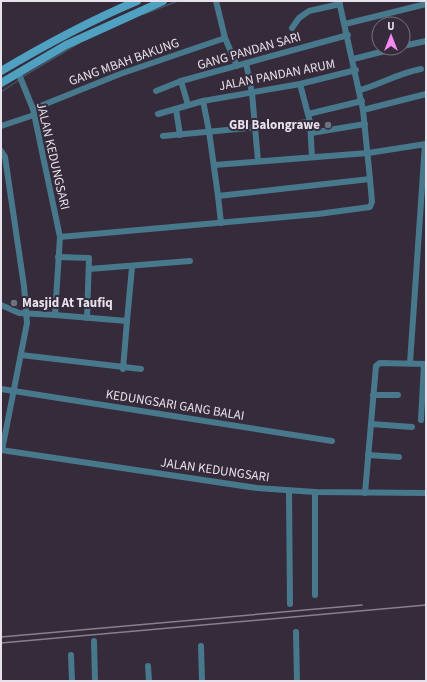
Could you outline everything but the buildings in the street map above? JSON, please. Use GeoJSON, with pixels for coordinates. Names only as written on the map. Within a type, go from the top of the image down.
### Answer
{"type":"FeatureCollection","features":[{"type":"Feature","properties":{"kind":"main road"},"geometry":{"type":"LineString","coordinates":[[1,71],[39,48],[96,18],[137,1]]}},
{"type":"Feature","properties":{"kind":"main road"},"geometry":{"type":"LineString","coordinates":[[1,83],[20,76],[44,56],[99,29],[163,1]]}},
{"type":"Feature","properties":{"kind":"main road"},"geometry":{"type":"LineString","coordinates":[[39,48],[44,56]]}},
{"type":"Feature","properties":{"kind":"street"},"geometry":{"type":"LineString","coordinates":[[216,1],[225,38],[237,66]]}},
{"type":"Feature","properties":{"kind":"street"},"geometry":{"type":"LineString","coordinates":[[60,237],[367,209],[370,207],[372,202],[362,101],[340,2],[309,11],[299,18],[292,28]]}},
{"type":"Feature","properties":{"kind":"street"},"geometry":{"type":"LineString","coordinates":[[345,24],[426,4]]}},
{"type":"Feature","properties":{"kind":"street","name":"GANG PANDAN SARI"},"geometry":{"type":"LineString","coordinates":[[156,91],[181,81],[348,35]]}},
{"type":"Feature","properties":{"kind":"street","name":"GANG MBAH BAKUNG"},"geometry":{"type":"LineString","coordinates":[[1,126],[120,74],[225,38]]}},
{"type":"Feature","properties":{"kind":"street"},"geometry":{"type":"LineString","coordinates":[[411,44],[426,41]]}},
{"type":"Feature","properties":{"kind":"street"},"geometry":{"type":"LineString","coordinates":[[353,59],[371,54]]}},
{"type":"Feature","properties":{"kind":"street"},"geometry":{"type":"LineString","coordinates":[[246,63],[252,93],[258,161]]}},
{"type":"Feature","properties":{"kind":"street"},"geometry":{"type":"LineString","coordinates":[[360,90],[377,85],[408,71],[421,69]]}},
{"type":"Feature","properties":{"kind":"street","name":"JALAN PANDAN ARUM"},"geometry":{"type":"LineString","coordinates":[[158,114],[203,101],[300,84],[356,70]]}},
{"type":"Feature","properties":{"kind":"street","name":"JALAN KEDUNGSARI"},"geometry":{"type":"LineString","coordinates":[[20,76],[33,112],[60,237],[55,315]]}},
{"type":"Feature","properties":{"kind":"street"},"geometry":{"type":"LineString","coordinates":[[181,81],[188,105]]}},
{"type":"Feature","properties":{"kind":"street"},"geometry":{"type":"LineString","coordinates":[[300,84],[310,122],[312,157]]}},
{"type":"Feature","properties":{"kind":"street"},"geometry":{"type":"LineString","coordinates":[[363,110],[426,94]]}},
{"type":"Feature","properties":{"kind":"street"},"geometry":{"type":"LineString","coordinates":[[203,101],[209,131],[221,223]]}},
{"type":"Feature","properties":{"kind":"street"},"geometry":{"type":"LineString","coordinates":[[308,114],[362,101]]}},
{"type":"Feature","properties":{"kind":"street"},"geometry":{"type":"LineString","coordinates":[[176,109],[180,135]]}},
{"type":"Feature","properties":{"kind":"street"},"geometry":{"type":"LineString","coordinates":[[163,136],[310,122]]}},
{"type":"Feature","properties":{"kind":"street"},"geometry":{"type":"LineString","coordinates":[[311,133],[365,124]]}},
{"type":"Feature","properties":{"kind":"street"},"geometry":{"type":"LineString","coordinates":[[214,165],[368,153],[425,144],[410,363]]}},
{"type":"Feature","properties":{"kind":"street","name":"JALAN KEDUNGSARI"},"geometry":{"type":"LineString","coordinates":[[1,151],[5,157],[23,278],[26,325],[2,450],[240,486],[315,492],[426,493]]}},
{"type":"Feature","properties":{"kind":"street"},"geometry":{"type":"LineString","coordinates":[[218,196],[370,178]]}},
{"type":"Feature","properties":{"kind":"street"},"geometry":{"type":"LineString","coordinates":[[58,257],[89,258],[87,318]]}},
{"type":"Feature","properties":{"kind":"street"},"geometry":{"type":"LineString","coordinates":[[89,269],[132,267],[190,261]]}},
{"type":"Feature","properties":{"kind":"street"},"geometry":{"type":"LineString","coordinates":[[123,368],[132,267]]}},
{"type":"Feature","properties":{"kind":"street"},"geometry":{"type":"LineString","coordinates":[[1,305],[25,314],[127,321]]}},
{"type":"Feature","properties":{"kind":"street"},"geometry":{"type":"LineString","coordinates":[[21,355],[141,369]]}},
{"type":"Feature","properties":{"kind":"street"},"geometry":{"type":"LineString","coordinates":[[365,493],[377,364],[425,364],[421,420]]}},
{"type":"Feature","properties":{"kind":"street","name":"KEDUNGSARI GANG BALAI"},"geometry":{"type":"LineString","coordinates":[[1,389],[332,441]]}},
{"type":"Feature","properties":{"kind":"street"},"geometry":{"type":"LineString","coordinates":[[373,395],[398,395]]}},
{"type":"Feature","properties":{"kind":"street"},"geometry":{"type":"LineString","coordinates":[[371,424],[412,427]]}},
{"type":"Feature","properties":{"kind":"street"},"geometry":{"type":"LineString","coordinates":[[368,455],[399,457]]}},
{"type":"Feature","properties":{"kind":"street"},"geometry":{"type":"LineString","coordinates":[[289,490],[290,604]]}},
{"type":"Feature","properties":{"kind":"street"},"geometry":{"type":"LineString","coordinates":[[315,492],[315,595]]}},
{"type":"Feature","properties":{"kind":"street"},"geometry":{"type":"LineString","coordinates":[[296,632],[296,681]]}},
{"type":"Feature","properties":{"kind":"street"},"geometry":{"type":"LineString","coordinates":[[94,641],[95,681]]}},
{"type":"Feature","properties":{"kind":"street"},"geometry":{"type":"LineString","coordinates":[[201,646],[202,681]]}},
{"type":"Feature","properties":{"kind":"street"},"geometry":{"type":"LineString","coordinates":[[72,655],[72,681]]}},
{"type":"Feature","properties":{"kind":"street"},"geometry":{"type":"LineString","coordinates":[[148,666],[149,681]]}},
{"type":"Feature","properties":{"kind":"waterway"},"geometry":{"type":"LineString","coordinates":[[144,14],[178,1]]}},
{"type":"Feature","properties":{"kind":"waterway"},"geometry":{"type":"LineString","coordinates":[[22,77],[79,43]]}},
{"type":"Feature","properties":{"kind":"waterway"},"geometry":{"type":"LineString","coordinates":[[1,92],[19,80]]}},
{"type":"Feature","properties":{"kind":"railway"},"geometry":{"type":"LineString","coordinates":[[1,637],[362,605]]}},
{"type":"Feature","properties":{"kind":"railway"},"geometry":{"type":"LineString","coordinates":[[1,643],[426,605]]}},
{"type":"Feature","properties":{"kind":"place","name":"GBI Balongrawe"},"geometry":{"type":"Point","coordinates":[328,125]}},
{"type":"Feature","properties":{"kind":"place","name":"Masjid At Taufiq"},"geometry":{"type":"Point","coordinates":[14,303]}}]}
